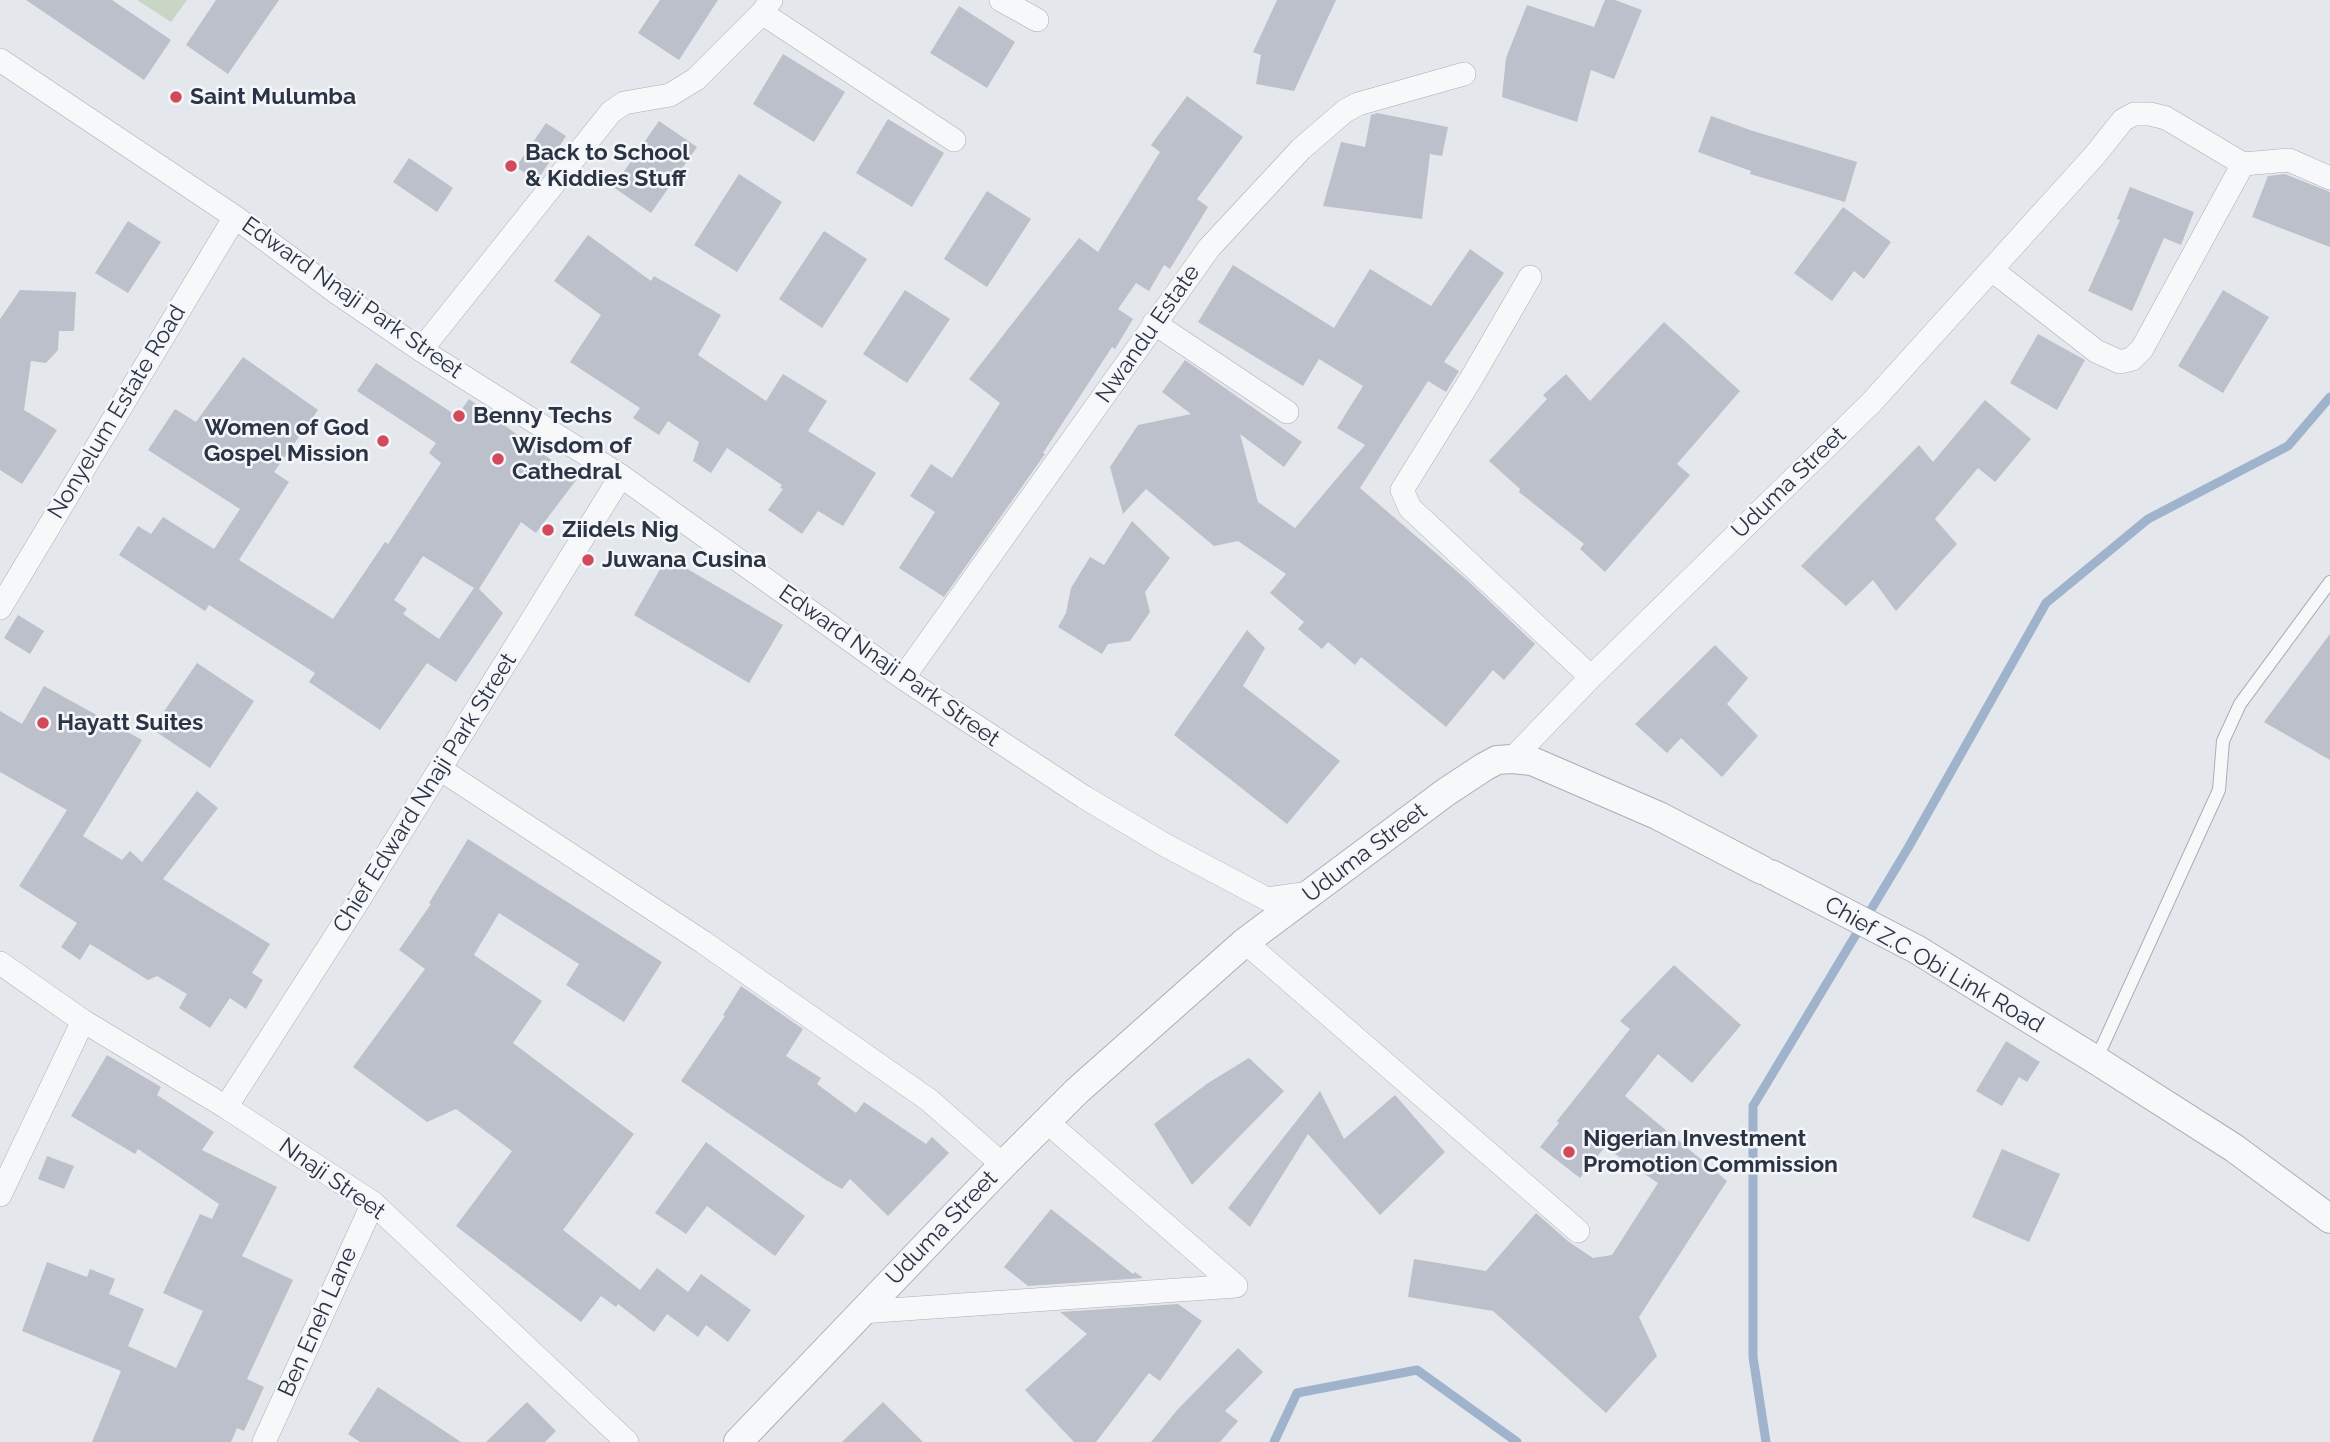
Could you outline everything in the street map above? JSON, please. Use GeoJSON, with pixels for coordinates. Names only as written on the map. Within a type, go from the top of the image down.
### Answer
{"type":"FeatureCollection","features":[{"type":"Feature","properties":{"kind":"street"},"geometry":{"type":"LineString","coordinates":[[1001,0],[1037,20]]}},
{"type":"Feature","properties":{"kind":"street"},"geometry":{"type":"LineString","coordinates":[[421,350],[611,112],[624,103],[670,95],[696,79],[766,6],[954,140]]}},
{"type":"Feature","properties":{"kind":"street","name":"Edward Nnaji Park Street"},"geometry":{"type":"LineString","coordinates":[[0,60],[235,217],[336,292],[421,350],[621,476],[903,678],[1084,797],[1267,899],[1310,894]]}},
{"type":"Feature","properties":{"kind":"street","name":"Nwandu Estate"},"geometry":{"type":"LineString","coordinates":[[903,678],[1209,248],[1301,149],[1345,111],[1358,104],[1464,74]]}},
{"type":"Feature","properties":{"kind":"street","name":"Uduma Street"},"geometry":{"type":"LineString","coordinates":[[738,1442],[1046,1121],[1245,942],[1446,792],[1497,760],[1511,759],[1871,403],[2095,155],[2123,120],[2134,114],[2166,118],[2243,164]]}},
{"type":"Feature","properties":{"kind":"street"},"geometry":{"type":"LineString","coordinates":[[1992,270],[2096,351],[2120,362],[2132,359],[2142,349],[2243,164],[2289,160],[2330,178]]}},
{"type":"Feature","properties":{"kind":"street","name":"Nonyelum Estate Road"},"geometry":{"type":"LineString","coordinates":[[0,608],[235,217]]}},
{"type":"Feature","properties":{"kind":"street"},"geometry":{"type":"LineString","coordinates":[[1530,277],[1402,490],[1410,508],[1591,677]]}},
{"type":"Feature","properties":{"kind":"street"},"geometry":{"type":"LineString","coordinates":[[1154,323],[1287,412]]}},
{"type":"Feature","properties":{"kind":"street","name":"Chief Edward Nnaji Park Street"},"geometry":{"type":"LineString","coordinates":[[226,1107],[355,906],[621,476]]}},
{"type":"Feature","properties":{"kind":"street","name":"Chief Z.C Obi Link Road"},"geometry":{"type":"LineString","coordinates":[[1511,759],[1532,761],[1646,811],[1916,949],[2234,1148],[2330,1219]]}},
{"type":"Feature","properties":{"kind":"street"},"geometry":{"type":"LineString","coordinates":[[440,769],[703,942],[907,1084],[1003,1164]]}},
{"type":"Feature","properties":{"kind":"street"},"geometry":{"type":"LineString","coordinates":[[1245,942],[1578,1231]]}},
{"type":"Feature","properties":{"kind":"street","name":"Nnaji Street"},"geometry":{"type":"LineString","coordinates":[[0,963],[83,1021],[226,1107],[373,1203],[626,1442]]}},
{"type":"Feature","properties":{"kind":"street"},"geometry":{"type":"LineString","coordinates":[[0,1195],[83,1021]]}},
{"type":"Feature","properties":{"kind":"street"},"geometry":{"type":"LineString","coordinates":[[861,1312],[1236,1286],[1046,1121]]}},
{"type":"Feature","properties":{"kind":"street","name":"Ben Eneh Lane"},"geometry":{"type":"LineString","coordinates":[[264,1442],[373,1203]]}},
{"type":"Feature","properties":{"kind":"lane"},"geometry":{"type":"LineString","coordinates":[[2096,1060],[2219,790],[2223,741],[2240,704],[2330,582]]}},
{"type":"Feature","properties":{"kind":"green space"},"geometry":{"type":"Polygon","coordinates":[[[137,0],[187,0],[171,22],[137,0]]]}},
{"type":"Feature","properties":{"kind":"building"},"geometry":{"type":"Polygon","coordinates":[[[26,0],[112,0],[171,40],[144,80],[26,0]]]}},
{"type":"Feature","properties":{"kind":"building"},"geometry":{"type":"Polygon","coordinates":[[[216,0],[279,0],[228,74],[186,45],[216,0]]]}},
{"type":"Feature","properties":{"kind":"building"},"geometry":{"type":"Polygon","coordinates":[[[660,0],[718,0],[679,60],[638,33],[660,0]]]}},
{"type":"Feature","properties":{"kind":"building"},"geometry":{"type":"Polygon","coordinates":[[[1277,0],[1336,0],[1294,91],[1256,84],[1261,55],[1253,52],[1277,0]]]}},
{"type":"Feature","properties":{"kind":"building"},"geometry":{"type":"Polygon","coordinates":[[[1605,0],[1615,0],[1642,10],[1614,79],[1591,70],[1577,122],[1502,97],[1506,58],[1527,5],[1594,27],[1605,0]]]}},
{"type":"Feature","properties":{"kind":"building"},"geometry":{"type":"Polygon","coordinates":[[[959,6],[1015,42],[987,88],[930,53],[959,6]]]}},
{"type":"Feature","properties":{"kind":"building"},"geometry":{"type":"Polygon","coordinates":[[[783,54],[845,92],[814,142],[753,104],[783,54]]]}},
{"type":"Feature","properties":{"kind":"building"},"geometry":{"type":"Polygon","coordinates":[[[1187,96],[1243,137],[1197,199],[1208,207],[1170,269],[1164,265],[1149,291],[1136,283],[1118,309],[1133,319],[1115,349],[1112,347],[1043,453],[1045,454],[944,597],[899,568],[935,512],[910,496],[931,464],[952,478],[1000,403],[969,379],[1079,238],[1098,252],[1160,152],[1151,145],[1187,96]]]}},
{"type":"Feature","properties":{"kind":"building"},"geometry":{"type":"Polygon","coordinates":[[[1377,113],[1448,127],[1442,156],[1430,154],[1422,219],[1323,206],[1341,142],[1365,147],[1371,115],[1377,113]]]}},
{"type":"Feature","properties":{"kind":"building"},"geometry":{"type":"Polygon","coordinates":[[[1711,116],[1857,162],[1845,202],[1750,174],[1751,171],[1698,152],[1711,116]]]}},
{"type":"Feature","properties":{"kind":"building"},"geometry":{"type":"Polygon","coordinates":[[[888,119],[944,153],[912,207],[856,173],[888,119]]]}},
{"type":"Feature","properties":{"kind":"building"},"geometry":{"type":"Polygon","coordinates":[[[659,121],[697,147],[651,213],[613,187],[659,121]]]}},
{"type":"Feature","properties":{"kind":"building"},"geometry":{"type":"Polygon","coordinates":[[[546,123],[566,136],[537,181],[516,167],[546,123]]]}},
{"type":"Feature","properties":{"kind":"building"},"geometry":{"type":"Polygon","coordinates":[[[409,158],[453,188],[437,212],[393,182],[409,158]]]}},
{"type":"Feature","properties":{"kind":"building"},"geometry":{"type":"Polygon","coordinates":[[[739,174],[782,202],[737,272],[694,245],[739,174]]]}},
{"type":"Feature","properties":{"kind":"building"},"geometry":{"type":"Polygon","coordinates":[[[2285,174],[2330,192],[2330,247],[2252,217],[2268,176],[2285,174]]]}},
{"type":"Feature","properties":{"kind":"building"},"geometry":{"type":"Polygon","coordinates":[[[2130,187],[2194,212],[2181,245],[2164,238],[2132,311],[2088,291],[2120,220],[2117,219],[2130,187]]]}},
{"type":"Feature","properties":{"kind":"building"},"geometry":{"type":"Polygon","coordinates":[[[987,191],[1031,219],[987,287],[944,259],[987,191]]]}},
{"type":"Feature","properties":{"kind":"building"},"geometry":{"type":"Polygon","coordinates":[[[1843,207],[1891,242],[1864,279],[1854,271],[1832,301],[1794,273],[1843,207]]]}},
{"type":"Feature","properties":{"kind":"building"},"geometry":{"type":"Polygon","coordinates":[[[128,221],[161,242],[128,293],[95,273],[128,221]]]}},
{"type":"Feature","properties":{"kind":"building"},"geometry":{"type":"Polygon","coordinates":[[[824,231],[867,259],[822,328],[779,299],[824,231]]]}},
{"type":"Feature","properties":{"kind":"building"},"geometry":{"type":"Polygon","coordinates":[[[588,235],[651,281],[654,276],[721,315],[698,355],[766,401],[783,374],[827,401],[808,431],[876,473],[843,526],[818,511],[802,534],[768,510],[783,489],[780,488],[782,485],[727,448],[711,473],[693,461],[699,442],[668,421],[659,435],[633,418],[640,408],[570,362],[601,315],[554,281],[588,235]]]}},
{"type":"Feature","properties":{"kind":"building"},"geometry":{"type":"Polygon","coordinates":[[[1470,249],[1504,273],[1444,362],[1459,371],[1446,392],[1428,381],[1360,488],[1467,580],[1535,644],[1504,680],[1493,670],[1446,727],[1361,657],[1355,665],[1328,642],[1322,649],[1298,629],[1304,622],[1270,593],[1286,574],[1238,541],[1214,546],[1146,489],[1123,514],[1110,467],[1138,425],[1191,414],[1162,392],[1185,360],[1302,442],[1284,467],[1240,434],[1258,502],[1295,528],[1365,445],[1337,428],[1363,386],[1319,359],[1303,386],[1198,322],[1233,265],[1334,328],[1370,269],[1431,306],[1470,249]]]}},
{"type":"Feature","properties":{"kind":"building"},"geometry":{"type":"Polygon","coordinates":[[[20,290],[76,292],[74,331],[59,331],[58,350],[46,363],[31,361],[24,410],[57,430],[22,484],[0,470],[0,319],[20,290]]]}},
{"type":"Feature","properties":{"kind":"building"},"geometry":{"type":"Polygon","coordinates":[[[905,290],[950,319],[907,383],[863,354],[905,290]]]}},
{"type":"Feature","properties":{"kind":"building"},"geometry":{"type":"Polygon","coordinates":[[[2223,290],[2269,317],[2223,393],[2178,366],[2223,290]]]}},
{"type":"Feature","properties":{"kind":"building"},"geometry":{"type":"Polygon","coordinates":[[[1664,322],[1740,391],[1677,464],[1690,475],[1605,572],[1580,549],[1584,544],[1519,492],[1520,489],[1489,461],[1547,399],[1543,395],[1566,374],[1590,401],[1664,322]]]}},
{"type":"Feature","properties":{"kind":"building"},"geometry":{"type":"Polygon","coordinates":[[[2038,334],[2085,360],[2057,410],[2010,383],[2038,334]]]}},
{"type":"Feature","properties":{"kind":"building"},"geometry":{"type":"Polygon","coordinates":[[[243,357],[318,410],[274,472],[289,482],[239,560],[333,619],[385,542],[388,544],[441,463],[429,453],[436,443],[357,391],[376,363],[457,416],[469,399],[577,479],[536,533],[521,522],[479,589],[503,613],[456,682],[427,663],[380,730],[309,682],[315,673],[209,605],[205,611],[119,555],[138,526],[151,534],[163,517],[214,549],[240,509],[148,450],[175,409],[196,422],[243,357]],[[423,556],[394,600],[407,609],[403,614],[439,639],[474,588],[423,556]]]}},
{"type":"Feature","properties":{"kind":"building"},"geometry":{"type":"Polygon","coordinates":[[[1985,400],[2031,439],[1995,482],[1978,468],[1935,519],[1957,544],[1896,611],[1873,580],[1846,606],[1801,566],[1919,445],[1933,462],[1985,400]]]}},
{"type":"Feature","properties":{"kind":"building"},"geometry":{"type":"Polygon","coordinates":[[[1132,521],[1170,558],[1145,592],[1150,612],[1130,641],[1108,644],[1102,654],[1058,627],[1066,613],[1071,588],[1090,557],[1104,565],[1132,521]]]}},
{"type":"Feature","properties":{"kind":"building"},"geometry":{"type":"Polygon","coordinates":[[[667,557],[783,625],[749,683],[634,615],[667,557]]]}},
{"type":"Feature","properties":{"kind":"building"},"geometry":{"type":"Polygon","coordinates":[[[18,615],[44,631],[30,654],[4,638],[18,615]]]}},
{"type":"Feature","properties":{"kind":"building"},"geometry":{"type":"Polygon","coordinates":[[[1247,630],[1265,648],[1243,686],[1340,761],[1287,824],[1174,735],[1247,630]]]}},
{"type":"Feature","properties":{"kind":"building"},"geometry":{"type":"Polygon","coordinates":[[[2330,634],[2330,760],[2264,722],[2330,634]]]}},
{"type":"Feature","properties":{"kind":"building"},"geometry":{"type":"Polygon","coordinates":[[[1715,645],[1748,678],[1727,704],[1758,736],[1722,777],[1681,738],[1667,753],[1635,724],[1715,645]]]}},
{"type":"Feature","properties":{"kind":"building"},"geometry":{"type":"Polygon","coordinates":[[[197,663],[254,701],[210,768],[152,729],[197,663]]]}},
{"type":"Feature","properties":{"kind":"building"},"geometry":{"type":"Polygon","coordinates":[[[44,686],[142,740],[83,836],[122,860],[130,851],[142,862],[197,791],[218,808],[163,879],[270,944],[252,973],[263,980],[246,1009],[230,998],[210,1028],[179,1008],[187,994],[157,976],[148,980],[90,944],[80,960],[61,947],[77,923],[19,886],[67,810],[0,772],[0,711],[22,724],[44,686]]]}},
{"type":"Feature","properties":{"kind":"building"},"geometry":{"type":"Polygon","coordinates":[[[468,839],[662,962],[624,1022],[566,985],[579,964],[499,913],[474,955],[542,1001],[513,1043],[634,1134],[563,1230],[640,1290],[657,1268],[688,1292],[701,1274],[751,1310],[728,1342],[706,1325],[698,1337],[667,1314],[654,1332],[618,1304],[616,1307],[601,1296],[581,1322],[456,1226],[512,1151],[456,1109],[427,1122],[353,1067],[425,969],[399,950],[431,904],[429,903],[468,839]]]}},
{"type":"Feature","properties":{"kind":"building"},"geometry":{"type":"Polygon","coordinates":[[[1674,965],[1741,1025],[1692,1083],[1658,1054],[1625,1096],[1727,1181],[1639,1317],[1657,1356],[1606,1413],[1493,1311],[1408,1297],[1414,1259],[1486,1271],[1536,1213],[1569,1242],[1593,1258],[1612,1255],[1658,1183],[1605,1147],[1580,1178],[1540,1147],[1559,1123],[1557,1121],[1630,1029],[1620,1021],[1674,965]]]}},
{"type":"Feature","properties":{"kind":"building"},"geometry":{"type":"Polygon","coordinates":[[[741,986],[803,1029],[786,1056],[821,1078],[817,1084],[856,1113],[864,1102],[926,1144],[932,1137],[949,1153],[888,1216],[850,1179],[842,1189],[826,1180],[681,1081],[725,1016],[723,1015],[741,986]]]}},
{"type":"Feature","properties":{"kind":"building"},"geometry":{"type":"Polygon","coordinates":[[[2006,1041],[2040,1062],[2027,1082],[2019,1077],[2002,1106],[1976,1091],[2006,1041]]]}},
{"type":"Feature","properties":{"kind":"building"},"geometry":{"type":"Polygon","coordinates":[[[107,1055],[161,1087],[157,1095],[214,1132],[202,1150],[277,1187],[242,1256],[293,1280],[247,1379],[264,1387],[244,1431],[237,1428],[231,1442],[92,1442],[121,1371],[22,1331],[47,1262],[87,1277],[90,1269],[115,1279],[109,1294],[144,1309],[128,1346],[176,1368],[203,1311],[163,1293],[200,1214],[212,1219],[219,1204],[138,1149],[135,1154],[71,1116],[107,1055]]]}},
{"type":"Feature","properties":{"kind":"building"},"geometry":{"type":"Polygon","coordinates":[[[1249,1058],[1284,1091],[1192,1185],[1154,1124],[1208,1083],[1249,1058]]]}},
{"type":"Feature","properties":{"kind":"building"},"geometry":{"type":"Polygon","coordinates":[[[1320,1091],[1344,1139],[1395,1095],[1445,1152],[1380,1215],[1308,1134],[1250,1227],[1228,1208],[1320,1091]]]}},
{"type":"Feature","properties":{"kind":"building"},"geometry":{"type":"Polygon","coordinates":[[[706,1142],[805,1216],[775,1256],[707,1206],[686,1234],[655,1213],[706,1142]]]}},
{"type":"Feature","properties":{"kind":"building"},"geometry":{"type":"Polygon","coordinates":[[[2002,1149],[2060,1174],[2029,1242],[1972,1217],[2002,1149]]]}},
{"type":"Feature","properties":{"kind":"building"},"geometry":{"type":"Polygon","coordinates":[[[47,1156],[74,1166],[64,1189],[38,1179],[47,1156]]]}},
{"type":"Feature","properties":{"kind":"building"},"geometry":{"type":"Polygon","coordinates":[[[1051,1209],[1133,1274],[1135,1272],[1143,1278],[1028,1286],[1004,1267],[1051,1209]]]}},
{"type":"Feature","properties":{"kind":"building"},"geometry":{"type":"Polygon","coordinates":[[[1178,1304],[1202,1321],[1160,1381],[1149,1373],[1096,1442],[1074,1442],[1025,1390],[1087,1334],[1060,1312],[1178,1304]]]}},
{"type":"Feature","properties":{"kind":"building"},"geometry":{"type":"Polygon","coordinates":[[[1238,1348],[1263,1372],[1225,1411],[1238,1421],[1220,1442],[1151,1442],[1178,1409],[1238,1348]]]}},
{"type":"Feature","properties":{"kind":"building"},"geometry":{"type":"Polygon","coordinates":[[[378,1387],[461,1442],[360,1442],[348,1434],[378,1387]]]}},
{"type":"Feature","properties":{"kind":"building"},"geometry":{"type":"Polygon","coordinates":[[[527,1402],[556,1431],[545,1442],[486,1442],[527,1402]]]}},
{"type":"Feature","properties":{"kind":"building"},"geometry":{"type":"Polygon","coordinates":[[[883,1402],[923,1442],[842,1442],[883,1402]]]}},
{"type":"Feature","properties":{"kind":"waterway"},"geometry":{"type":"LineString","coordinates":[[1766,1442],[1753,1357],[1753,1106],[1908,848],[2046,603],[2148,519],[2288,446],[2330,397]]}},
{"type":"Feature","properties":{"kind":"waterway"},"geometry":{"type":"LineString","coordinates":[[1274,1442],[1297,1393],[1417,1370],[1517,1442]]}},
{"type":"Feature","properties":{"kind":"place","name":"Saint Mulumba"},"geometry":{"type":"Point","coordinates":[176,97]}},
{"type":"Feature","properties":{"kind":"place","name":"Back to School & Kiddies Stuff"},"geometry":{"type":"Point","coordinates":[511,166]}},
{"type":"Feature","properties":{"kind":"place","name":"Benny Techs"},"geometry":{"type":"Point","coordinates":[459,416]}},
{"type":"Feature","properties":{"kind":"place","name":"Women of God Gospel Mission"},"geometry":{"type":"Point","coordinates":[383,441]}},
{"type":"Feature","properties":{"kind":"place","name":"Wisdom of Cathedral"},"geometry":{"type":"Point","coordinates":[498,459]}},
{"type":"Feature","properties":{"kind":"place","name":"Ziidels Nig"},"geometry":{"type":"Point","coordinates":[548,530]}},
{"type":"Feature","properties":{"kind":"place","name":"Juwana Cusina"},"geometry":{"type":"Point","coordinates":[588,560]}},
{"type":"Feature","properties":{"kind":"place","name":"Hayatt Suites"},"geometry":{"type":"Point","coordinates":[43,723]}},
{"type":"Feature","properties":{"kind":"place","name":"Nigerian Investment Promotion Commission"},"geometry":{"type":"Point","coordinates":[1569,1152]}}]}
